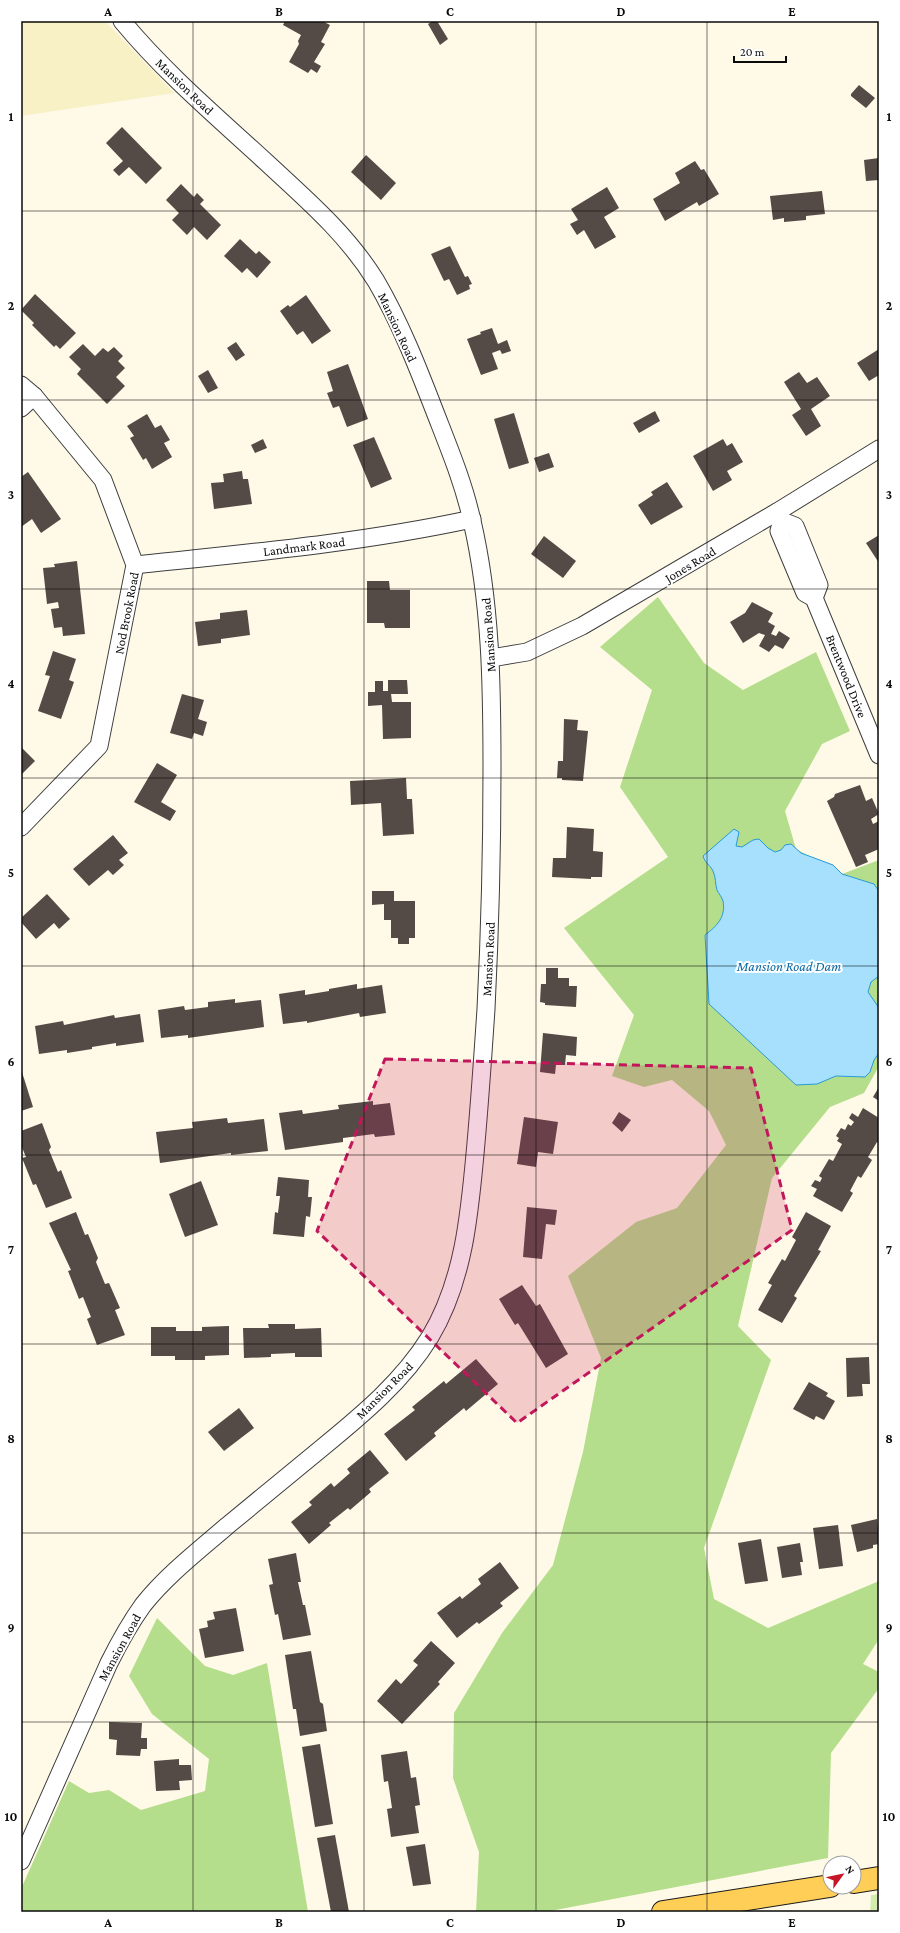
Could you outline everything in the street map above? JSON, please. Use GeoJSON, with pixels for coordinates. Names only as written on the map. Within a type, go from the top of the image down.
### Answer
{"type":"FeatureCollection","features":[{"type":"Feature","properties":{"kind":"main road"},"geometry":{"type":"LineString","coordinates":[[862,1881],[879,1878]]}},
{"type":"Feature","properties":{"kind":"main road"},"geometry":{"type":"LineString","coordinates":[[663,1912],[822,1887]]}},
{"type":"Feature","properties":{"kind":"street","name":"Mansion Road"},"geometry":{"type":"LineString","coordinates":[[21,1861],[109,1663],[126,1631],[142,1607],[164,1582],[194,1554],[338,1435],[396,1382],[434,1331],[454,1283],[465,1234],[473,1174],[483,1057],[491,891],[491,658],[488,615],[472,520],[445,437],[405,340],[382,293],[359,256],[314,205],[170,72],[122,21]]}},
{"type":"Feature","properties":{"kind":"street","name":"Nod Brook Road"},"geometry":{"type":"LineString","coordinates":[[21,385],[34,396],[103,480],[135,565],[99,746],[21,827]]}},
{"type":"Feature","properties":{"kind":"street"},"geometry":{"type":"LineString","coordinates":[[21,408],[34,396]]}},
{"type":"Feature","properties":{"kind":"street","name":"Jones Road"},"geometry":{"type":"LineString","coordinates":[[491,658],[527,652],[551,642],[779,517],[879,449]]}},
{"type":"Feature","properties":{"kind":"street","name":"Brentwood Drive"},"geometry":{"type":"LineString","coordinates":[[779,517],[795,526],[819,585],[814,598],[879,755]]}},
{"type":"Feature","properties":{"kind":"street","name":"Landmark Road"},"geometry":{"type":"LineString","coordinates":[[135,565],[279,549],[411,532],[472,520]]}},
{"type":"Feature","properties":{"kind":"highlighted area"},"geometry":{"type":"Polygon","coordinates":[[[385,1059],[751,1068],[792,1230],[517,1423],[317,1231],[385,1059]]]}},
{"type":"Feature","properties":{"kind":"shaded area"},"geometry":{"type":"Polygon","coordinates":[[[21,21],[105,21],[174,93],[21,116],[21,21]]]}},
{"type":"Feature","properties":{"kind":"green space"},"geometry":{"type":"Polygon","coordinates":[[[658,597],[704,663],[743,690],[816,652],[850,731],[822,744],[785,811],[796,849],[842,874],[879,860],[879,1066],[864,1093],[830,1107],[772,1178],[738,1326],[771,1360],[704,1548],[714,1599],[768,1628],[879,1581],[879,1639],[863,1664],[879,1672],[879,1688],[831,1753],[828,1855],[822,1855],[822,1859],[545,1912],[476,1912],[479,1852],[453,1778],[454,1713],[502,1633],[553,1565],[583,1452],[601,1358],[568,1276],[636,1222],[677,1208],[726,1145],[709,1111],[672,1080],[644,1087],[612,1076],[634,1015],[564,928],[668,857],[620,787],[652,690],[600,647],[658,597]]]}},
{"type":"Feature","properties":{"kind":"green space"},"geometry":{"type":"Polygon","coordinates":[[[157,1618],[205,1666],[233,1675],[267,1663],[308,1912],[21,1912],[21,1889],[69,1781],[89,1793],[109,1790],[141,1810],[205,1791],[209,1759],[152,1714],[129,1676],[157,1618]]]}},
{"type":"Feature","properties":{"kind":"green space"},"geometry":{"type":"Polygon","coordinates":[[[879,1894],[879,1912],[870,1912],[871,1895],[879,1894]]]}},
{"type":"Feature","properties":{"kind":"water","name":"Mansion Road Dam"},"geometry":{"type":"Polygon","coordinates":[[[734,829],[739,832],[736,846],[742,847],[753,840],[759,839],[768,848],[775,852],[781,850],[785,845],[791,844],[801,853],[833,865],[842,874],[874,884],[878,890],[879,976],[871,982],[868,992],[879,1008],[879,1053],[874,1060],[870,1072],[865,1077],[836,1076],[817,1084],[796,1085],[709,1004],[705,935],[720,921],[724,907],[717,890],[714,873],[703,856],[734,829]]]}},
{"type":"Feature","properties":{"kind":"building"},"geometry":{"type":"Polygon","coordinates":[[[285,21],[322,21],[330,25],[321,42],[325,44],[314,62],[321,66],[317,73],[311,69],[308,73],[289,62],[299,44],[298,41],[301,35],[283,25],[285,21]]]}},
{"type":"Feature","properties":{"kind":"building"},"geometry":{"type":"Polygon","coordinates":[[[433,21],[437,21],[448,39],[440,45],[428,24],[433,21]]]}},
{"type":"Feature","properties":{"kind":"building"},"geometry":{"type":"Polygon","coordinates":[[[859,85],[875,98],[866,108],[851,96],[859,85]]]}},
{"type":"Feature","properties":{"kind":"building"},"geometry":{"type":"Polygon","coordinates":[[[122,127],[162,168],[146,184],[129,167],[119,176],[113,170],[123,161],[106,143],[122,127]]]}},
{"type":"Feature","properties":{"kind":"building"},"geometry":{"type":"Polygon","coordinates":[[[366,155],[396,183],[381,200],[351,172],[366,155]]]}},
{"type":"Feature","properties":{"kind":"building"},"geometry":{"type":"Polygon","coordinates":[[[879,158],[879,180],[866,181],[864,160],[879,158]]]}},
{"type":"Feature","properties":{"kind":"building"},"geometry":{"type":"Polygon","coordinates":[[[695,161],[701,170],[704,169],[719,194],[699,206],[697,202],[665,221],[653,199],[680,183],[675,173],[695,161]]]}},
{"type":"Feature","properties":{"kind":"building"},"geometry":{"type":"Polygon","coordinates":[[[181,184],[194,197],[197,193],[204,200],[200,204],[221,225],[207,240],[194,227],[187,235],[172,220],[179,213],[166,200],[181,184]]]}},
{"type":"Feature","properties":{"kind":"building"},"geometry":{"type":"Polygon","coordinates":[[[607,187],[619,208],[604,217],[616,237],[595,249],[584,230],[577,235],[570,224],[578,220],[571,209],[607,187]]]}},
{"type":"Feature","properties":{"kind":"building"},"geometry":{"type":"Polygon","coordinates":[[[822,191],[825,214],[806,216],[806,220],[784,222],[784,218],[773,220],[770,196],[822,191]]]}},
{"type":"Feature","properties":{"kind":"building"},"geometry":{"type":"Polygon","coordinates":[[[240,239],[256,254],[259,251],[271,262],[257,278],[247,268],[242,273],[224,256],[240,239]]]}},
{"type":"Feature","properties":{"kind":"building"},"geometry":{"type":"Polygon","coordinates":[[[450,246],[465,277],[468,276],[472,284],[469,285],[470,289],[457,295],[449,279],[444,281],[431,254],[450,246]]]}},
{"type":"Feature","properties":{"kind":"building"},"geometry":{"type":"Polygon","coordinates":[[[35,294],[76,333],[60,349],[56,345],[54,347],[32,325],[34,323],[21,310],[35,294]]]}},
{"type":"Feature","properties":{"kind":"building"},"geometry":{"type":"Polygon","coordinates":[[[306,295],[331,331],[312,344],[303,331],[297,335],[280,311],[288,305],[290,307],[306,295]]]}},
{"type":"Feature","properties":{"kind":"building"},"geometry":{"type":"Polygon","coordinates":[[[492,328],[498,344],[507,340],[511,351],[502,354],[500,350],[492,353],[498,369],[481,375],[467,339],[492,328]]]}},
{"type":"Feature","properties":{"kind":"building"},"geometry":{"type":"Polygon","coordinates":[[[236,342],[245,355],[236,361],[227,348],[236,342]]]}},
{"type":"Feature","properties":{"kind":"building"},"geometry":{"type":"Polygon","coordinates":[[[83,344],[95,356],[103,348],[108,352],[114,347],[123,356],[118,361],[125,368],[116,377],[125,386],[107,404],[77,374],[81,369],[69,357],[83,344]]]}},
{"type":"Feature","properties":{"kind":"building"},"geometry":{"type":"Polygon","coordinates":[[[879,349],[879,375],[869,381],[857,363],[879,349]]]}},
{"type":"Feature","properties":{"kind":"building"},"geometry":{"type":"Polygon","coordinates":[[[348,364],[368,419],[347,427],[339,406],[333,408],[327,393],[333,391],[327,372],[348,364]]]}},
{"type":"Feature","properties":{"kind":"building"},"geometry":{"type":"Polygon","coordinates":[[[208,370],[218,388],[208,393],[198,376],[208,370]]]}},
{"type":"Feature","properties":{"kind":"building"},"geometry":{"type":"Polygon","coordinates":[[[799,372],[807,383],[817,377],[830,396],[811,409],[821,426],[806,436],[792,415],[801,409],[784,382],[799,372]]]}},
{"type":"Feature","properties":{"kind":"building"},"geometry":{"type":"Polygon","coordinates":[[[655,411],[660,421],[639,433],[633,423],[655,411]]]}},
{"type":"Feature","properties":{"kind":"building"},"geometry":{"type":"Polygon","coordinates":[[[514,413],[529,463],[509,469],[494,419],[514,413]]]}},
{"type":"Feature","properties":{"kind":"building"},"geometry":{"type":"Polygon","coordinates":[[[147,414],[155,428],[161,425],[170,440],[164,443],[172,457],[152,469],[146,458],[143,460],[130,438],[134,436],[127,426],[147,414]]]}},
{"type":"Feature","properties":{"kind":"building"},"geometry":{"type":"Polygon","coordinates":[[[374,437],[392,479],[371,488],[353,445],[374,437]]]}},
{"type":"Feature","properties":{"kind":"building"},"geometry":{"type":"Polygon","coordinates":[[[263,439],[267,448],[255,453],[251,445],[263,439]]]}},
{"type":"Feature","properties":{"kind":"building"},"geometry":{"type":"Polygon","coordinates":[[[723,439],[727,446],[732,443],[743,462],[727,471],[732,480],[713,491],[693,456],[723,439]]]}},
{"type":"Feature","properties":{"kind":"building"},"geometry":{"type":"Polygon","coordinates":[[[549,453],[554,467],[539,472],[534,458],[549,453]]]}},
{"type":"Feature","properties":{"kind":"building"},"geometry":{"type":"Polygon","coordinates":[[[242,471],[243,479],[248,479],[252,504],[214,509],[211,483],[224,482],[223,474],[242,471]]]}},
{"type":"Feature","properties":{"kind":"building"},"geometry":{"type":"Polygon","coordinates":[[[28,472],[61,519],[41,533],[32,519],[21,527],[21,477],[28,472]]]}},
{"type":"Feature","properties":{"kind":"building"},"geometry":{"type":"Polygon","coordinates":[[[667,482],[683,507],[651,525],[638,505],[653,495],[651,492],[667,482]]]}},
{"type":"Feature","properties":{"kind":"building"},"geometry":{"type":"Polygon","coordinates":[[[879,535],[879,563],[866,543],[879,535]]]}},
{"type":"Feature","properties":{"kind":"building"},"geometry":{"type":"Polygon","coordinates":[[[544,536],[576,561],[563,578],[531,554],[544,536]]]}},
{"type":"Feature","properties":{"kind":"building"},"geometry":{"type":"Polygon","coordinates":[[[77,561],[85,634],[63,636],[62,627],[54,628],[51,609],[59,608],[58,602],[47,604],[43,568],[55,567],[54,564],[77,561]]]}},
{"type":"Feature","properties":{"kind":"building"},"geometry":{"type":"Polygon","coordinates":[[[367,581],[389,581],[390,590],[410,590],[410,628],[385,628],[384,623],[367,623],[367,581]]]}},
{"type":"Feature","properties":{"kind":"building"},"geometry":{"type":"Polygon","coordinates":[[[752,602],[773,613],[768,622],[775,626],[771,634],[776,636],[779,631],[790,638],[783,649],[775,645],[769,652],[759,646],[765,635],[759,633],[743,643],[730,622],[745,613],[752,602]]]}},
{"type":"Feature","properties":{"kind":"building"},"geometry":{"type":"Polygon","coordinates":[[[247,610],[250,635],[221,639],[221,643],[198,646],[195,622],[220,619],[220,613],[247,610]]]}},
{"type":"Feature","properties":{"kind":"building"},"geometry":{"type":"Polygon","coordinates":[[[53,651],[76,659],[69,680],[74,682],[61,719],[38,711],[50,676],[45,675],[53,651]]]}},
{"type":"Feature","properties":{"kind":"building"},"geometry":{"type":"Polygon","coordinates":[[[388,680],[407,680],[408,694],[391,694],[392,702],[411,702],[411,738],[383,739],[382,705],[368,706],[368,692],[375,692],[375,681],[383,681],[383,691],[388,691],[388,680]]]}},
{"type":"Feature","properties":{"kind":"building"},"geometry":{"type":"Polygon","coordinates":[[[182,694],[204,700],[198,719],[207,722],[203,736],[194,733],[192,739],[170,733],[182,694]]]}},
{"type":"Feature","properties":{"kind":"building"},"geometry":{"type":"Polygon","coordinates":[[[564,719],[578,720],[577,730],[588,731],[583,781],[562,780],[562,778],[557,778],[558,761],[563,761],[564,719]]]}},
{"type":"Feature","properties":{"kind":"building"},"geometry":{"type":"Polygon","coordinates":[[[21,747],[35,761],[21,775],[21,747]]]}},
{"type":"Feature","properties":{"kind":"building"},"geometry":{"type":"Polygon","coordinates":[[[157,763],[177,775],[161,802],[176,811],[170,821],[134,802],[157,763]]]}},
{"type":"Feature","properties":{"kind":"building"},"geometry":{"type":"Polygon","coordinates":[[[406,778],[407,799],[412,799],[414,834],[383,836],[381,803],[351,805],[350,781],[406,778]]]}},
{"type":"Feature","properties":{"kind":"building"},"geometry":{"type":"Polygon","coordinates":[[[860,785],[866,801],[872,798],[879,814],[871,819],[873,824],[879,821],[879,849],[865,855],[868,862],[856,867],[827,801],[834,797],[835,794],[860,785]]]}},
{"type":"Feature","properties":{"kind":"building"},"geometry":{"type":"Polygon","coordinates":[[[567,827],[594,829],[593,851],[603,852],[602,877],[591,877],[591,879],[552,877],[553,858],[566,858],[567,827]]]}},
{"type":"Feature","properties":{"kind":"building"},"geometry":{"type":"Polygon","coordinates":[[[113,835],[128,853],[119,860],[124,865],[113,875],[108,870],[89,886],[73,869],[113,835]]]}},
{"type":"Feature","properties":{"kind":"building"},"geometry":{"type":"Polygon","coordinates":[[[372,891],[394,891],[394,901],[415,901],[415,938],[409,938],[409,944],[398,944],[398,938],[391,938],[391,920],[384,920],[384,904],[372,905],[372,891]]]}},
{"type":"Feature","properties":{"kind":"building"},"geometry":{"type":"Polygon","coordinates":[[[47,894],[70,919],[59,929],[54,923],[36,939],[21,922],[21,918],[47,894]]]}},
{"type":"Feature","properties":{"kind":"building"},"geometry":{"type":"Polygon","coordinates":[[[546,968],[558,968],[558,978],[569,978],[569,986],[577,986],[576,1007],[545,1005],[545,1003],[540,1002],[541,984],[546,984],[546,968]]]}},
{"type":"Feature","properties":{"kind":"building"},"geometry":{"type":"Polygon","coordinates":[[[357,984],[357,989],[382,985],[386,1013],[360,1017],[359,1013],[307,1023],[307,1021],[283,1024],[279,994],[305,990],[305,995],[357,984]]]}},
{"type":"Feature","properties":{"kind":"building"},"geometry":{"type":"Polygon","coordinates":[[[235,999],[235,1003],[261,1000],[264,1027],[188,1038],[188,1035],[161,1038],[158,1010],[184,1006],[185,1010],[208,1007],[208,1002],[235,999]]]}},
{"type":"Feature","properties":{"kind":"building"},"geometry":{"type":"Polygon","coordinates":[[[140,1014],[144,1042],[116,1046],[116,1043],[67,1053],[67,1050],[39,1054],[35,1026],[63,1021],[64,1025],[114,1015],[115,1018],[140,1014]]]}},
{"type":"Feature","properties":{"kind":"building"},"geometry":{"type":"Polygon","coordinates":[[[543,1033],[577,1037],[576,1056],[566,1055],[565,1065],[556,1065],[555,1074],[540,1072],[543,1033]]]}},
{"type":"Feature","properties":{"kind":"building"},"geometry":{"type":"Polygon","coordinates":[[[21,1069],[33,1107],[21,1111],[21,1069]]]}},
{"type":"Feature","properties":{"kind":"building"},"geometry":{"type":"Polygon","coordinates":[[[879,1087],[879,1101],[873,1097],[879,1087]]]}},
{"type":"Feature","properties":{"kind":"building"},"geometry":{"type":"Polygon","coordinates":[[[373,1101],[373,1105],[390,1103],[395,1135],[375,1137],[374,1134],[343,1138],[343,1142],[285,1150],[279,1113],[302,1110],[303,1114],[339,1109],[338,1105],[373,1101]]]}},
{"type":"Feature","properties":{"kind":"building"},"geometry":{"type":"Polygon","coordinates":[[[863,1108],[879,1118],[879,1143],[877,1142],[868,1157],[872,1160],[861,1178],[858,1176],[850,1191],[853,1193],[842,1212],[813,1196],[817,1189],[811,1186],[815,1180],[820,1182],[822,1178],[819,1176],[829,1159],[833,1161],[842,1144],[837,1141],[839,1138],[836,1136],[841,1128],[845,1130],[848,1124],[851,1126],[854,1122],[849,1118],[852,1113],[858,1117],[863,1108]]]}},
{"type":"Feature","properties":{"kind":"building"},"geometry":{"type":"Polygon","coordinates":[[[619,1112],[631,1120],[622,1132],[612,1123],[619,1112]]]}},
{"type":"Feature","properties":{"kind":"building"},"geometry":{"type":"Polygon","coordinates":[[[524,1117],[558,1122],[553,1154],[538,1152],[536,1167],[517,1164],[524,1117]]]}},
{"type":"Feature","properties":{"kind":"building"},"geometry":{"type":"Polygon","coordinates":[[[227,1118],[228,1123],[264,1119],[268,1151],[231,1155],[231,1153],[160,1163],[156,1132],[193,1128],[192,1122],[227,1118]]]}},
{"type":"Feature","properties":{"kind":"building"},"geometry":{"type":"Polygon","coordinates":[[[42,1123],[51,1147],[49,1150],[58,1172],[61,1170],[72,1198],[46,1208],[36,1184],[33,1185],[22,1158],[26,1157],[21,1145],[21,1131],[42,1123]]]}},
{"type":"Feature","properties":{"kind":"building"},"geometry":{"type":"Polygon","coordinates":[[[278,1177],[309,1180],[308,1197],[312,1197],[310,1217],[306,1216],[304,1237],[273,1234],[275,1212],[278,1213],[280,1196],[276,1196],[278,1177]]]}},
{"type":"Feature","properties":{"kind":"building"},"geometry":{"type":"Polygon","coordinates":[[[201,1181],[218,1225],[185,1237],[169,1194],[201,1181]]]}},
{"type":"Feature","properties":{"kind":"building"},"geometry":{"type":"Polygon","coordinates":[[[527,1207],[557,1210],[555,1225],[546,1224],[542,1259],[523,1257],[527,1207]]]}},
{"type":"Feature","properties":{"kind":"building"},"geometry":{"type":"Polygon","coordinates":[[[76,1212],[85,1235],[88,1234],[98,1258],[96,1262],[105,1284],[109,1283],[120,1308],[115,1310],[125,1335],[97,1345],[87,1319],[91,1317],[83,1297],[79,1299],[68,1271],[71,1270],[49,1223],[76,1212]]]}},
{"type":"Feature","properties":{"kind":"building"},"geometry":{"type":"Polygon","coordinates":[[[806,1212],[831,1226],[818,1250],[821,1251],[794,1296],[797,1298],[782,1323],[758,1310],[772,1285],[768,1283],[782,1259],[785,1261],[796,1240],[792,1237],[806,1212]]]}},
{"type":"Feature","properties":{"kind":"building"},"geometry":{"type":"Polygon","coordinates":[[[522,1285],[536,1306],[540,1304],[568,1354],[546,1368],[518,1323],[515,1325],[499,1299],[522,1285]]]}},
{"type":"Feature","properties":{"kind":"building"},"geometry":{"type":"Polygon","coordinates":[[[268,1324],[295,1324],[295,1329],[321,1328],[322,1357],[295,1357],[295,1353],[271,1354],[271,1357],[244,1358],[243,1328],[269,1328],[268,1324]]]}},
{"type":"Feature","properties":{"kind":"building"},"geometry":{"type":"Polygon","coordinates":[[[229,1326],[229,1355],[205,1356],[205,1360],[175,1360],[175,1356],[151,1356],[151,1327],[176,1327],[176,1331],[202,1331],[202,1327],[229,1326]]]}},
{"type":"Feature","properties":{"kind":"building"},"geometry":{"type":"Polygon","coordinates":[[[869,1357],[870,1384],[862,1384],[863,1396],[847,1397],[846,1358],[869,1357]]]}},
{"type":"Feature","properties":{"kind":"building"},"geometry":{"type":"Polygon","coordinates":[[[476,1359],[498,1384],[466,1411],[464,1408],[434,1433],[436,1436],[406,1461],[384,1434],[415,1410],[412,1407],[444,1381],[446,1384],[476,1359]]]}},
{"type":"Feature","properties":{"kind":"building"},"geometry":{"type":"Polygon","coordinates":[[[809,1382],[828,1393],[826,1396],[835,1401],[824,1420],[816,1416],[814,1420],[793,1409],[809,1382]]]}},
{"type":"Feature","properties":{"kind":"building"},"geometry":{"type":"Polygon","coordinates":[[[239,1408],[254,1428],[224,1451],[208,1432],[239,1408]]]}},
{"type":"Feature","properties":{"kind":"building"},"geometry":{"type":"Polygon","coordinates":[[[370,1450],[389,1473],[369,1489],[371,1492],[350,1510],[348,1508],[329,1523],[331,1525],[309,1544],[291,1522],[312,1505],[309,1502],[331,1483],[334,1487],[350,1473],[347,1469],[370,1450]]]}},
{"type":"Feature","properties":{"kind":"building"},"geometry":{"type":"Polygon","coordinates":[[[877,1519],[879,1544],[873,1545],[873,1548],[857,1552],[851,1525],[877,1519]]]}},
{"type":"Feature","properties":{"kind":"building"},"geometry":{"type":"Polygon","coordinates":[[[838,1525],[843,1566],[819,1569],[813,1528],[838,1525]]]}},
{"type":"Feature","properties":{"kind":"building"},"geometry":{"type":"Polygon","coordinates":[[[761,1539],[768,1581],[745,1584],[738,1543],[761,1539]]]}},
{"type":"Feature","properties":{"kind":"building"},"geometry":{"type":"Polygon","coordinates":[[[800,1543],[803,1562],[800,1562],[802,1575],[782,1578],[777,1547],[800,1543]]]}},
{"type":"Feature","properties":{"kind":"building"},"geometry":{"type":"Polygon","coordinates":[[[296,1553],[301,1582],[298,1582],[303,1605],[305,1605],[311,1635],[283,1640],[278,1614],[275,1615],[269,1585],[273,1584],[268,1559],[296,1553]]]}},
{"type":"Feature","properties":{"kind":"building"},"geometry":{"type":"Polygon","coordinates":[[[500,1562],[519,1588],[500,1603],[503,1606],[479,1624],[477,1622],[457,1638],[437,1613],[460,1596],[462,1599],[481,1584],[478,1579],[500,1562]]]}},
{"type":"Feature","properties":{"kind":"building"},"geometry":{"type":"Polygon","coordinates":[[[236,1608],[244,1651],[205,1658],[199,1629],[208,1627],[207,1621],[215,1619],[213,1612],[236,1608]]]}},
{"type":"Feature","properties":{"kind":"building"},"geometry":{"type":"Polygon","coordinates":[[[431,1641],[455,1663],[438,1682],[440,1684],[402,1724],[377,1701],[396,1679],[401,1684],[418,1665],[413,1661],[431,1641]]]}},
{"type":"Feature","properties":{"kind":"building"},"geometry":{"type":"Polygon","coordinates":[[[311,1651],[320,1702],[323,1704],[327,1731],[300,1736],[296,1709],[293,1709],[285,1655],[311,1651]]]}},
{"type":"Feature","properties":{"kind":"building"},"geometry":{"type":"Polygon","coordinates":[[[109,1722],[142,1723],[141,1738],[147,1738],[147,1749],[141,1749],[140,1756],[116,1755],[117,1740],[109,1739],[109,1722]]]}},
{"type":"Feature","properties":{"kind":"building"},"geometry":{"type":"Polygon","coordinates":[[[320,1744],[333,1824],[315,1827],[302,1747],[320,1744]]]}},
{"type":"Feature","properties":{"kind":"building"},"geometry":{"type":"Polygon","coordinates":[[[407,1751],[411,1778],[416,1777],[420,1805],[415,1806],[419,1833],[391,1837],[387,1809],[392,1808],[388,1781],[384,1782],[381,1755],[407,1751]]]}},
{"type":"Feature","properties":{"kind":"building"},"geometry":{"type":"Polygon","coordinates":[[[179,1759],[179,1765],[191,1765],[192,1780],[179,1781],[180,1790],[156,1791],[154,1761],[179,1759]]]}},
{"type":"Feature","properties":{"kind":"building"},"geometry":{"type":"Polygon","coordinates":[[[335,1835],[349,1912],[331,1912],[317,1838],[335,1835]]]}},
{"type":"Feature","properties":{"kind":"building"},"geometry":{"type":"Polygon","coordinates":[[[425,1844],[431,1884],[413,1886],[406,1847],[425,1844]]]}}]}
